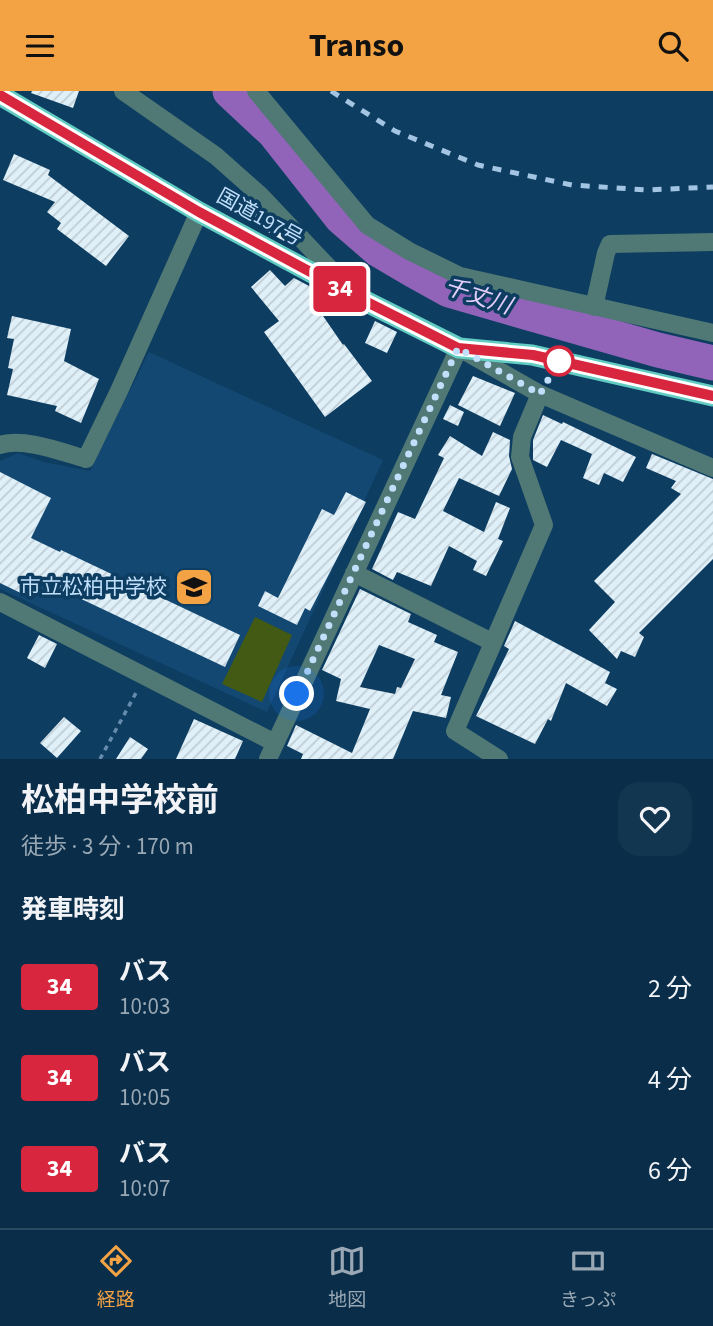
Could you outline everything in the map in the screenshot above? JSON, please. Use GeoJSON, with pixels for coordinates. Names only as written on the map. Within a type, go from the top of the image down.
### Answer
{"type":"FeatureCollection","features":[{"type":"Feature","properties":{"kind":"highway","name":"国道197号"},"geometry":{"type":"LineString","coordinates":[[0,95],[199,212],[458,348],[533,355],[713,396]]}},
{"type":"Feature","properties":{"kind":"street"},"geometry":{"type":"LineString","coordinates":[[123,91],[216,156],[260,195],[357,297]]}},
{"type":"Feature","properties":{"kind":"street"},"geometry":{"type":"LineString","coordinates":[[256,91],[367,225],[409,251],[460,276],[713,333]]}},
{"type":"Feature","properties":{"kind":"street"},"geometry":{"type":"LineString","coordinates":[[0,445],[9,442],[50,448],[86,459],[199,212]]}},
{"type":"Feature","properties":{"kind":"street"},"geometry":{"type":"LineString","coordinates":[[594,307],[610,244],[713,242]]}},
{"type":"Feature","properties":{"kind":"street"},"geometry":{"type":"LineString","coordinates":[[0,602],[145,677],[272,751],[458,348],[540,394],[713,468]]}},
{"type":"Feature","properties":{"kind":"street"},"geometry":{"type":"LineString","coordinates":[[499,759],[455,731],[544,525],[520,457],[522,437],[540,394]]}},
{"type":"Feature","properties":{"kind":"street"},"geometry":{"type":"LineString","coordinates":[[354,573],[492,642]]}},
{"type":"Feature","properties":{"kind":"path"},"geometry":{"type":"LineString","coordinates":[[100,759],[145,677]]}},
{"type":"Feature","properties":{"kind":"shaded area"},"geometry":{"type":"Polygon","coordinates":[[[149,352],[383,460],[267,712],[0,589],[0,461],[18,453],[44,462],[90,471],[149,352]]]}},
{"type":"Feature","properties":{"kind":"green space"},"geometry":{"type":"Polygon","coordinates":[[[255,617],[292,635],[262,702],[222,684],[255,617]]]}},
{"type":"Feature","properties":{"kind":"building"},"geometry":{"type":"Polygon","coordinates":[[[79,91],[73,108],[31,93],[79,91]]]}},
{"type":"Feature","properties":{"kind":"building"},"geometry":{"type":"Polygon","coordinates":[[[14,154],[50,170],[48,175],[129,236],[106,266],[57,229],[61,223],[47,212],[55,202],[3,180],[14,154]]]}},
{"type":"Feature","properties":{"kind":"building"},"geometry":{"type":"Polygon","coordinates":[[[241,193],[252,203],[293,246],[225,208],[241,193]]]}},
{"type":"Feature","properties":{"kind":"building"},"geometry":{"type":"Polygon","coordinates":[[[270,270],[285,286],[294,278],[324,294],[332,305],[321,313],[372,381],[325,417],[264,332],[279,321],[251,287],[270,270]]]}},
{"type":"Feature","properties":{"kind":"building"},"geometry":{"type":"Polygon","coordinates":[[[12,316],[71,329],[64,361],[99,379],[81,423],[55,411],[57,406],[7,395],[13,369],[8,368],[14,339],[7,338],[12,316]]]}},
{"type":"Feature","properties":{"kind":"building"},"geometry":{"type":"Polygon","coordinates":[[[375,321],[397,332],[387,353],[365,343],[375,321]]]}},
{"type":"Feature","properties":{"kind":"building"},"geometry":{"type":"Polygon","coordinates":[[[473,376],[515,393],[500,426],[458,405],[473,376]]]}},
{"type":"Feature","properties":{"kind":"building"},"geometry":{"type":"Polygon","coordinates":[[[450,405],[464,412],[458,426],[443,419],[450,405]]]}},
{"type":"Feature","properties":{"kind":"building"},"geometry":{"type":"Polygon","coordinates":[[[543,415],[636,457],[623,482],[604,473],[599,485],[583,478],[592,454],[561,440],[547,467],[533,460],[533,440],[543,415]]]}},
{"type":"Feature","properties":{"kind":"building"},"geometry":{"type":"Polygon","coordinates":[[[493,432],[510,440],[512,469],[499,496],[459,478],[443,511],[484,532],[496,502],[510,508],[498,539],[503,541],[486,576],[473,570],[477,561],[449,546],[431,586],[397,572],[393,580],[372,569],[398,512],[415,519],[444,458],[438,455],[450,436],[482,456],[493,432]]]}},
{"type":"Feature","properties":{"kind":"building"},"geometry":{"type":"Polygon","coordinates":[[[652,454],[713,479],[713,559],[639,633],[644,637],[635,657],[621,651],[617,659],[589,630],[615,602],[594,581],[681,494],[671,488],[676,481],[646,468],[652,454]]]}},
{"type":"Feature","properties":{"kind":"building"},"geometry":{"type":"Polygon","coordinates":[[[0,472],[51,498],[31,538],[240,635],[225,667],[39,579],[31,598],[0,583],[0,472]]]}},
{"type":"Feature","properties":{"kind":"building"},"geometry":{"type":"Polygon","coordinates":[[[346,492],[366,502],[310,611],[305,608],[297,625],[258,606],[265,591],[278,598],[322,509],[334,515],[346,492]]]}},
{"type":"Feature","properties":{"kind":"building"},"geometry":{"type":"Polygon","coordinates":[[[360,589],[411,614],[408,622],[437,635],[434,642],[458,652],[441,695],[451,697],[446,718],[413,711],[393,759],[301,759],[303,754],[287,746],[296,725],[352,753],[370,709],[336,701],[341,679],[322,670],[360,589]],[[379,645],[360,687],[395,694],[397,687],[401,688],[415,659],[379,645]]]}},
{"type":"Feature","properties":{"kind":"building"},"geometry":{"type":"Polygon","coordinates":[[[515,621],[610,672],[605,683],[617,689],[607,706],[566,683],[551,721],[548,719],[535,744],[476,716],[509,649],[504,646],[515,621]]]}},
{"type":"Feature","properties":{"kind":"building"},"geometry":{"type":"Polygon","coordinates":[[[39,635],[57,644],[45,668],[27,658],[39,635]]]}},
{"type":"Feature","properties":{"kind":"building"},"geometry":{"type":"Polygon","coordinates":[[[64,717],[81,731],[57,758],[40,743],[64,717]]]}},
{"type":"Feature","properties":{"kind":"building"},"geometry":{"type":"Polygon","coordinates":[[[194,719],[243,741],[235,759],[176,759],[194,719]]]}},
{"type":"Feature","properties":{"kind":"building"},"geometry":{"type":"Polygon","coordinates":[[[130,737],[148,749],[141,759],[116,759],[130,737]]]}},
{"type":"Feature","properties":{"kind":"waterway","name":"千丈川"},"geometry":{"type":"LineString","coordinates":[[230,91],[274,132],[341,217],[379,250],[413,270],[449,290],[658,350],[713,363]]}},
{"type":"Feature","properties":{"kind":"railway"},"geometry":{"type":"LineString","coordinates":[[331,91],[395,131],[478,165],[572,185],[647,190],[713,187]]}},
{"type":"Feature","properties":{"kind":"bus line","name":"34"},"geometry":{"type":"LineString","coordinates":[[0,95],[199,212],[458,348],[533,355],[713,396]]}},
{"type":"Feature","properties":{"kind":"place","name":"市立松柏中学校"},"geometry":{"type":"Point","coordinates":[194,587]}},
{"type":"Feature","properties":{"kind":"route"},"geometry":{"type":"LineString","coordinates":[[297,694],[458,348],[540,394],[559,361]]}}]}
